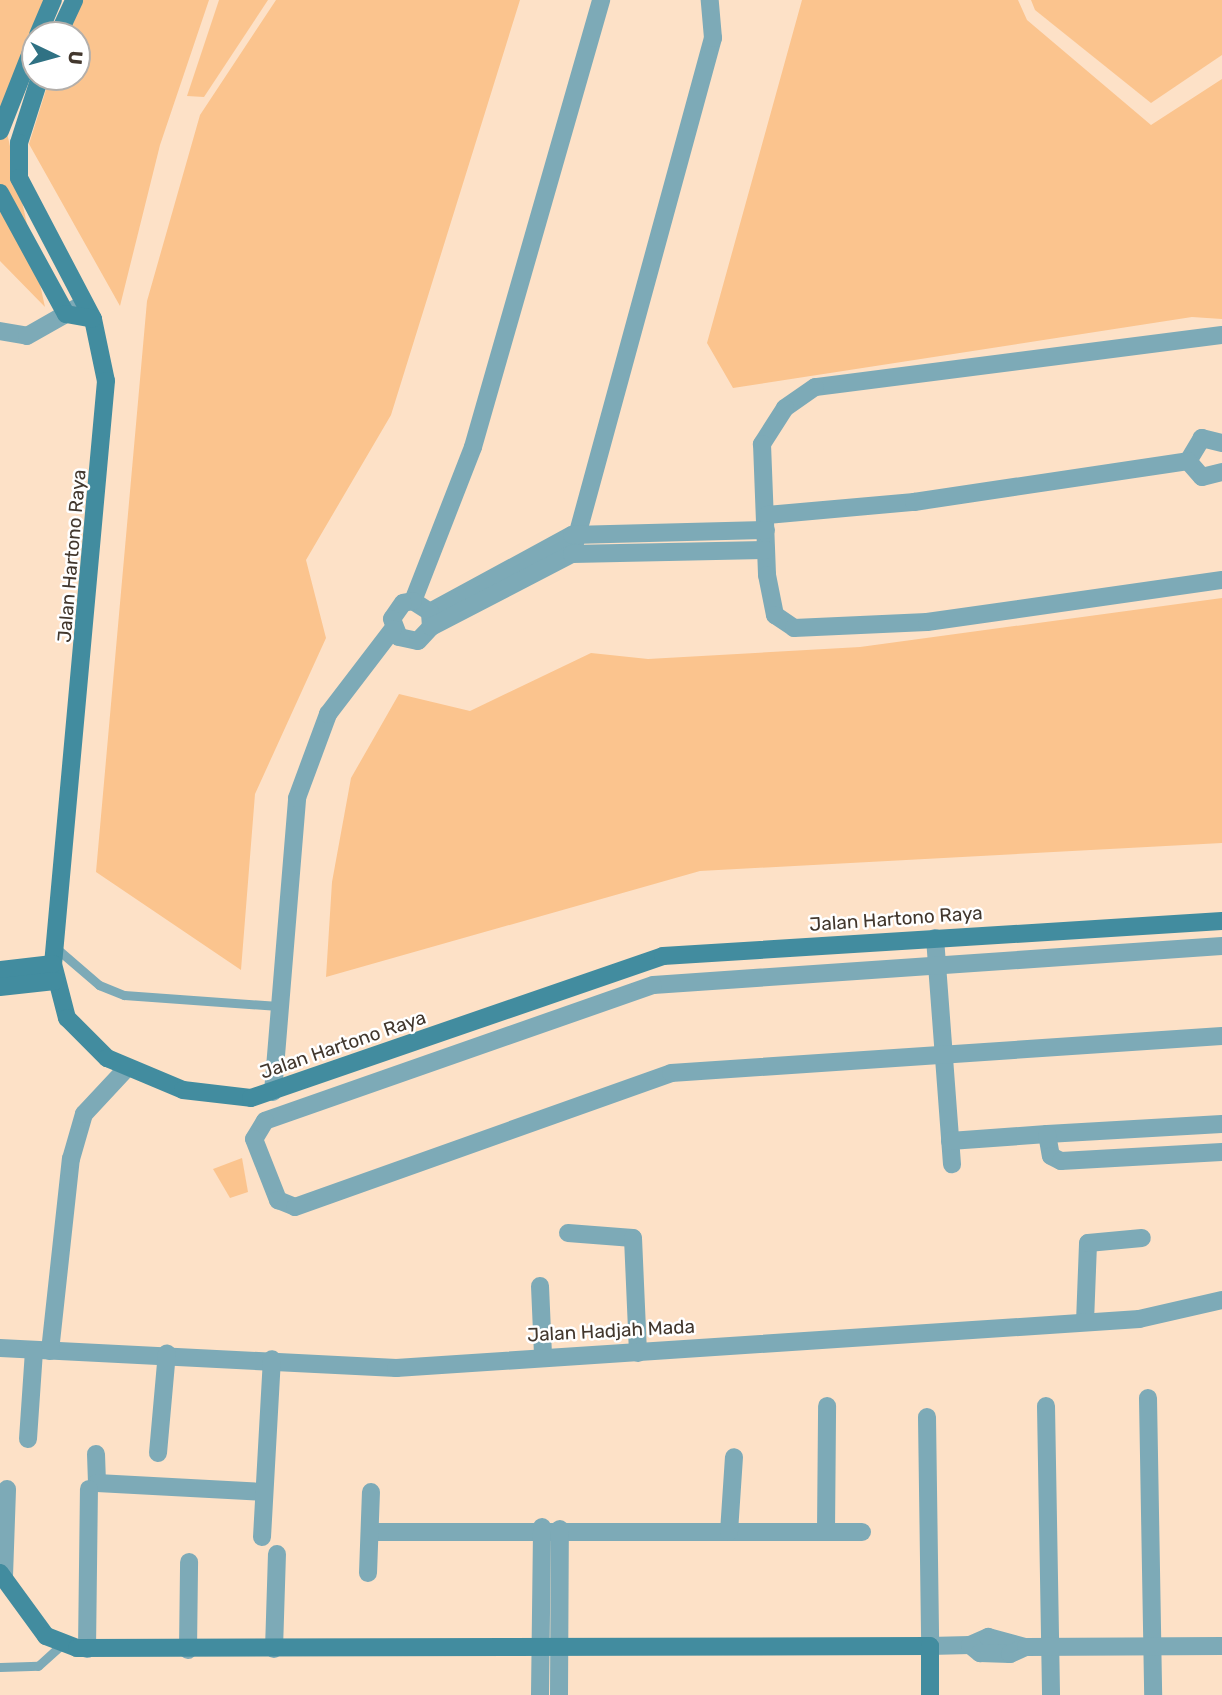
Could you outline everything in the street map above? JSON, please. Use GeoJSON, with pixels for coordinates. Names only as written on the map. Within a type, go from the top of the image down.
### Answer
{"type":"FeatureCollection","features":[{"type":"Feature","properties":{"kind":"street"},"geometry":{"type":"LineString","coordinates":[[44,21],[53,0]]}},
{"type":"Feature","properties":{"kind":"street"},"geometry":{"type":"LineString","coordinates":[[64,21],[74,0]]}},
{"type":"Feature","properties":{"kind":"street"},"geometry":{"type":"LineString","coordinates":[[273,1092],[297,798],[328,714],[393,629],[395,610],[413,601],[473,447],[601,0]]}},
{"type":"Feature","properties":{"kind":"street"},"geometry":{"type":"LineString","coordinates":[[572,554],[572,535],[713,38],[710,0]]}},
{"type":"Feature","properties":{"kind":"street"},"geometry":{"type":"LineString","coordinates":[[0,131],[21,78]]}},
{"type":"Feature","properties":{"kind":"street","name":"Jalan Hartono Raya"},"geometry":{"type":"LineString","coordinates":[[36,91],[19,143],[19,178],[89,311],[105,359],[106,402],[54,964],[75,1028],[125,1070],[222,1097],[273,1092],[663,956],[1222,921]]}},
{"type":"Feature","properties":{"kind":"street"},"geometry":{"type":"LineString","coordinates":[[0,192],[66,314]]}},
{"type":"Feature","properties":{"kind":"street"},"geometry":{"type":"LineString","coordinates":[[0,331],[27,336],[66,314],[89,311]]}},
{"type":"Feature","properties":{"kind":"street"},"geometry":{"type":"LineString","coordinates":[[1222,335],[816,387],[785,408],[766,434],[766,550],[775,615],[794,628],[834,631],[1222,580]]}},
{"type":"Feature","properties":{"kind":"street"},"geometry":{"type":"LineString","coordinates":[[1188,461],[1202,438],[1222,443]]}},
{"type":"Feature","properties":{"kind":"street"},"geometry":{"type":"LineString","coordinates":[[393,629],[408,642],[430,620],[572,535],[767,522],[1188,461]]}},
{"type":"Feature","properties":{"kind":"street"},"geometry":{"type":"LineString","coordinates":[[1188,461],[1202,477],[1222,472]]}},
{"type":"Feature","properties":{"kind":"street"},"geometry":{"type":"LineString","coordinates":[[430,620],[572,554],[766,550]]}},
{"type":"Feature","properties":{"kind":"street"},"geometry":{"type":"LineString","coordinates":[[413,601],[430,620]]}},
{"type":"Feature","properties":{"kind":"street"},"geometry":{"type":"LineString","coordinates":[[935,938],[952,1164]]}},
{"type":"Feature","properties":{"kind":"street"},"geometry":{"type":"LineString","coordinates":[[1222,946],[653,985],[265,1121],[254,1139],[278,1200],[295,1207],[671,1073],[1222,1036]]}},
{"type":"Feature","properties":{"kind":"street"},"geometry":{"type":"LineString","coordinates":[[0,970],[54,964]]}},
{"type":"Feature","properties":{"kind":"street"},"geometry":{"type":"LineString","coordinates":[[0,988],[54,964]]}},
{"type":"Feature","properties":{"kind":"street"},"geometry":{"type":"LineString","coordinates":[[28,1439],[71,1158],[84,1114],[125,1070]]}},
{"type":"Feature","properties":{"kind":"street"},"geometry":{"type":"LineString","coordinates":[[950,1141],[1222,1124]]}},
{"type":"Feature","properties":{"kind":"street"},"geometry":{"type":"LineString","coordinates":[[1047,1134],[1051,1156],[1061,1161],[1222,1152]]}},
{"type":"Feature","properties":{"kind":"street"},"geometry":{"type":"LineString","coordinates":[[568,1233],[633,1237],[638,1353]]}},
{"type":"Feature","properties":{"kind":"street"},"geometry":{"type":"LineString","coordinates":[[1085,1322],[1088,1243],[1142,1238]]}},
{"type":"Feature","properties":{"kind":"street"},"geometry":{"type":"LineString","coordinates":[[540,1286],[543,1356]]}},
{"type":"Feature","properties":{"kind":"street","name":"Jalan Hadjah Mada"},"geometry":{"type":"LineString","coordinates":[[0,1348],[272,1359],[366,1369],[1165,1316],[1222,1300]]}},
{"type":"Feature","properties":{"kind":"street"},"geometry":{"type":"LineString","coordinates":[[158,1453],[167,1353]]}},
{"type":"Feature","properties":{"kind":"street"},"geometry":{"type":"LineString","coordinates":[[262,1537],[272,1359]]}},
{"type":"Feature","properties":{"kind":"street"},"geometry":{"type":"LineString","coordinates":[[1148,1398],[1153,1695]]}},
{"type":"Feature","properties":{"kind":"street"},"geometry":{"type":"LineString","coordinates":[[826,1531],[827,1406]]}},
{"type":"Feature","properties":{"kind":"street"},"geometry":{"type":"LineString","coordinates":[[1046,1406],[1051,1695]]}},
{"type":"Feature","properties":{"kind":"street"},"geometry":{"type":"LineString","coordinates":[[927,1417],[930,1695]]}},
{"type":"Feature","properties":{"kind":"street"},"geometry":{"type":"LineString","coordinates":[[96,1454],[97,1483],[264,1492]]}},
{"type":"Feature","properties":{"kind":"street"},"geometry":{"type":"LineString","coordinates":[[729,1532],[734,1457]]}},
{"type":"Feature","properties":{"kind":"street"},"geometry":{"type":"LineString","coordinates":[[8,1489],[2,1575],[60,1646],[87,1649],[188,1650],[971,1645],[990,1654],[1026,1647],[1222,1646]]}},
{"type":"Feature","properties":{"kind":"street"},"geometry":{"type":"LineString","coordinates":[[87,1649],[89,1489]]}},
{"type":"Feature","properties":{"kind":"street"},"geometry":{"type":"LineString","coordinates":[[368,1573],[371,1492]]}},
{"type":"Feature","properties":{"kind":"street"},"geometry":{"type":"LineString","coordinates":[[371,1532],[551,1528],[862,1532]]}},
{"type":"Feature","properties":{"kind":"street"},"geometry":{"type":"LineString","coordinates":[[551,1528],[559,1648],[559,1695]]}},
{"type":"Feature","properties":{"kind":"street"},"geometry":{"type":"LineString","coordinates":[[540,1695],[540,1648],[551,1528]]}},
{"type":"Feature","properties":{"kind":"street"},"geometry":{"type":"LineString","coordinates":[[274,1649],[276,1554]]}},
{"type":"Feature","properties":{"kind":"street"},"geometry":{"type":"LineString","coordinates":[[188,1650],[189,1562]]}},
{"type":"Feature","properties":{"kind":"lane"},"geometry":{"type":"LineString","coordinates":[[54,964],[124,995],[279,1006]]}},
{"type":"Feature","properties":{"kind":"lane"},"geometry":{"type":"LineString","coordinates":[[0,1667],[38,1666],[60,1646]]}},
{"type":"Feature","properties":{"kind":"shaded area"},"geometry":{"type":"Polygon","coordinates":[[[0,0],[58,0],[49,21],[21,21],[21,91],[6,128],[45,307],[0,261],[0,0]]]}},
{"type":"Feature","properties":{"kind":"shaded area"},"geometry":{"type":"Polygon","coordinates":[[[75,0],[209,0],[160,145],[120,306],[29,144],[46,91],[91,91],[91,21],[68,21],[75,0]]]}},
{"type":"Feature","properties":{"kind":"shaded area"},"geometry":{"type":"Polygon","coordinates":[[[219,0],[268,0],[204,97],[187,96],[219,0]]]}},
{"type":"Feature","properties":{"kind":"shaded area"},"geometry":{"type":"Polygon","coordinates":[[[276,0],[520,0],[391,415],[306,560],[326,638],[255,794],[241,970],[96,872],[147,301],[200,115],[276,0]]]}},
{"type":"Feature","properties":{"kind":"shaded area"},"geometry":{"type":"Polygon","coordinates":[[[802,0],[1018,0],[1027,20],[1151,125],[1222,79],[1222,319],[1192,317],[733,388],[707,343],[802,0]]]}},
{"type":"Feature","properties":{"kind":"shaded area"},"geometry":{"type":"Polygon","coordinates":[[[1031,0],[1222,0],[1222,55],[1151,103],[1035,10],[1031,0]]]}},
{"type":"Feature","properties":{"kind":"shaded area"},"geometry":{"type":"Polygon","coordinates":[[[1222,598],[1222,843],[700,871],[326,977],[332,882],[351,778],[399,694],[470,711],[591,653],[648,659],[860,647],[1222,598]]]}},
{"type":"Feature","properties":{"kind":"shaded area"},"geometry":{"type":"Polygon","coordinates":[[[242,1158],[248,1192],[230,1198],[213,1169],[242,1158]]]}}]}
